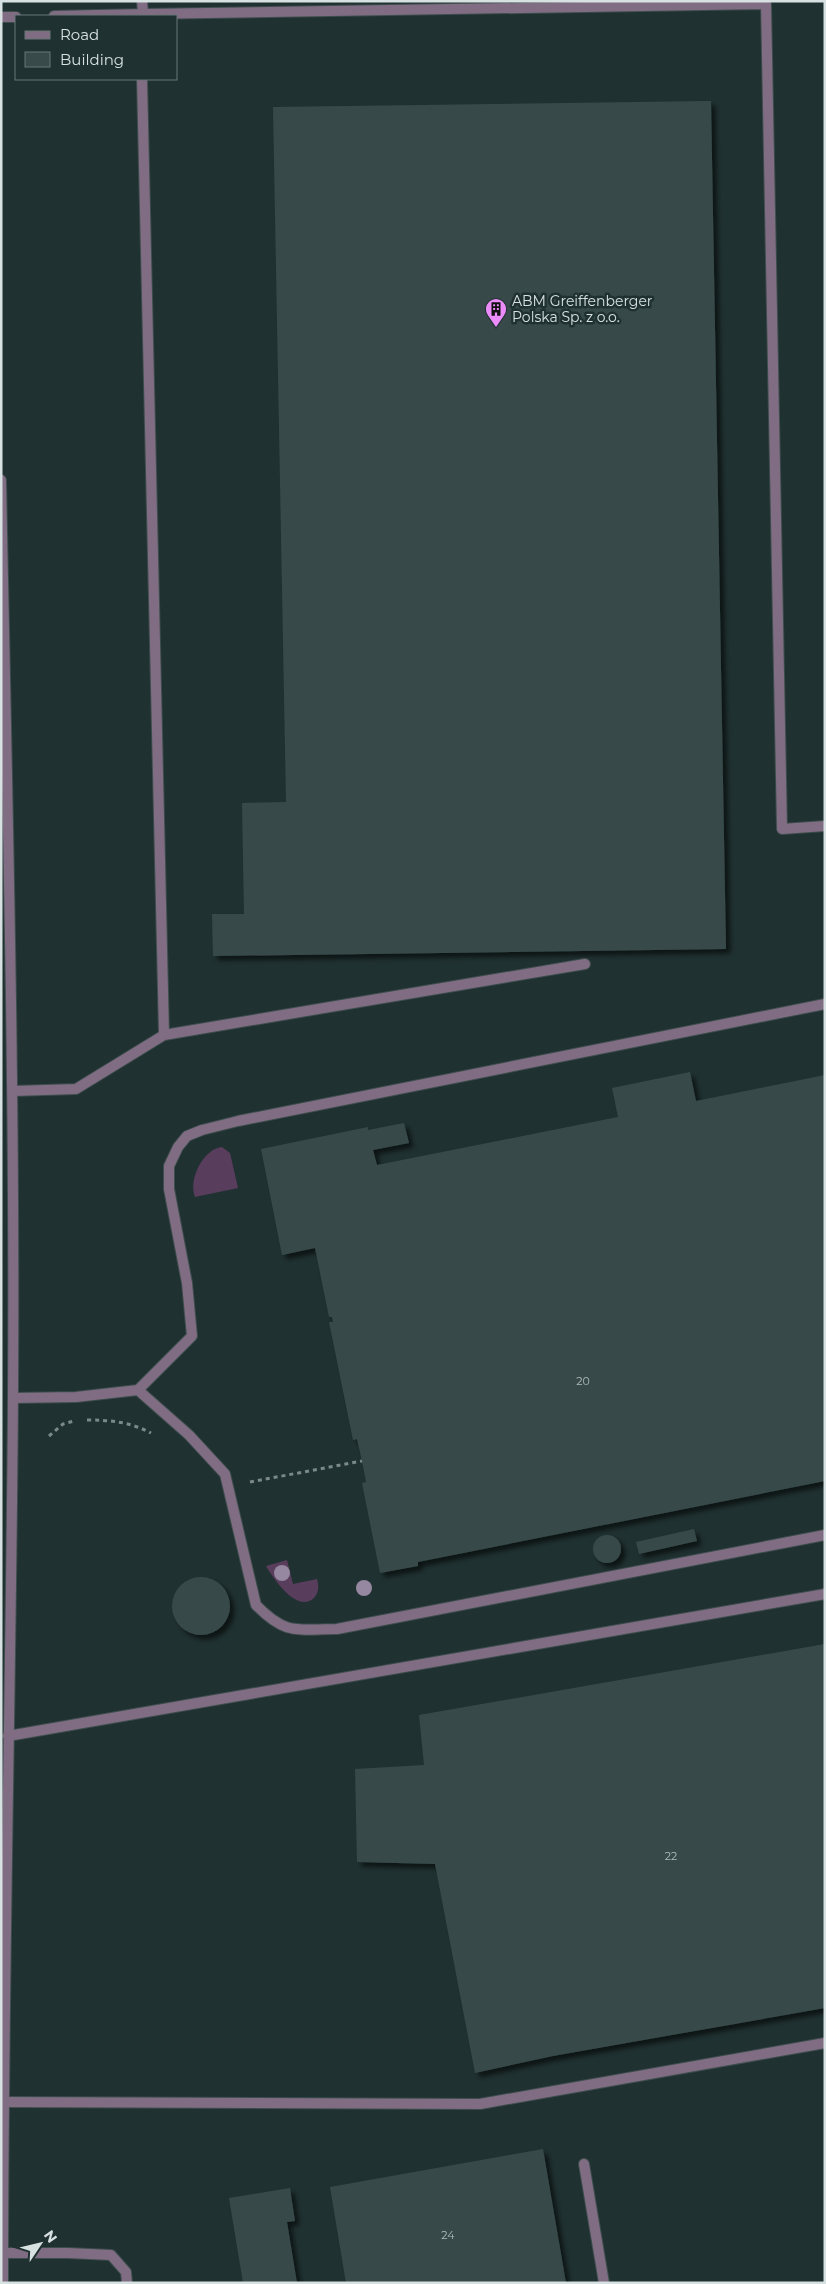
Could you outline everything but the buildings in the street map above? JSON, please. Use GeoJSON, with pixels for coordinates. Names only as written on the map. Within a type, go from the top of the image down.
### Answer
{"type":"FeatureCollection","features":[{"type":"Feature","properties":{"kind":"street"},"geometry":{"type":"LineString","coordinates":[[142,1],[143,15],[766,3],[782,828],[825,826]]}},
{"type":"Feature","properties":{"kind":"street"},"geometry":{"type":"LineString","coordinates":[[1,18],[15,17]]}},
{"type":"Feature","properties":{"kind":"street"},"geometry":{"type":"LineString","coordinates":[[142,80],[164,1035]]}},
{"type":"Feature","properties":{"kind":"street"},"geometry":{"type":"LineString","coordinates":[[1,480],[13,1092],[13,1398],[3,2283]]}},
{"type":"Feature","properties":{"kind":"street"},"geometry":{"type":"LineString","coordinates":[[13,1092],[76,1090],[164,1035],[585,964]]}},
{"type":"Feature","properties":{"kind":"street"},"geometry":{"type":"LineString","coordinates":[[13,1398],[76,1397],[138,1390],[192,1336],[187,1283],[169,1189],[169,1166],[178,1147],[187,1136],[202,1130],[238,1121],[825,1004]]}},
{"type":"Feature","properties":{"kind":"street"},"geometry":{"type":"LineString","coordinates":[[138,1390],[189,1435],[225,1474],[256,1605],[271,1621],[288,1629],[337,1629],[825,1535]]}},
{"type":"Feature","properties":{"kind":"street"},"geometry":{"type":"LineString","coordinates":[[8,1736],[825,1594]]}},
{"type":"Feature","properties":{"kind":"street"},"geometry":{"type":"LineString","coordinates":[[4,2102],[480,2104],[825,2043]]}},
{"type":"Feature","properties":{"kind":"street"},"geometry":{"type":"LineString","coordinates":[[584,2164],[604,2283]]}},
{"type":"Feature","properties":{"kind":"street"},"geometry":{"type":"LineString","coordinates":[[3,2253],[68,2252],[111,2255],[126,2272],[127,2283]]}},
{"type":"Feature","properties":{"kind":"shaded area"},"geometry":{"type":"Polygon","coordinates":[[[222,1147],[230,1153],[238,1188],[195,1197],[193,1190],[195,1174],[199,1166],[209,1153],[222,1147]]]}},
{"type":"Feature","properties":{"kind":"shaded area"},"geometry":{"type":"Polygon","coordinates":[[[287,1560],[293,1584],[317,1579],[318,1589],[314,1598],[307,1602],[293,1598],[280,1586],[266,1566],[287,1560]]]}},
{"type":"Feature","properties":{"kind":"place","name":"ABM Greiffenberger Polska Sp. z o.o."},"geometry":{"type":"Point","coordinates":[496,328]}}]}
